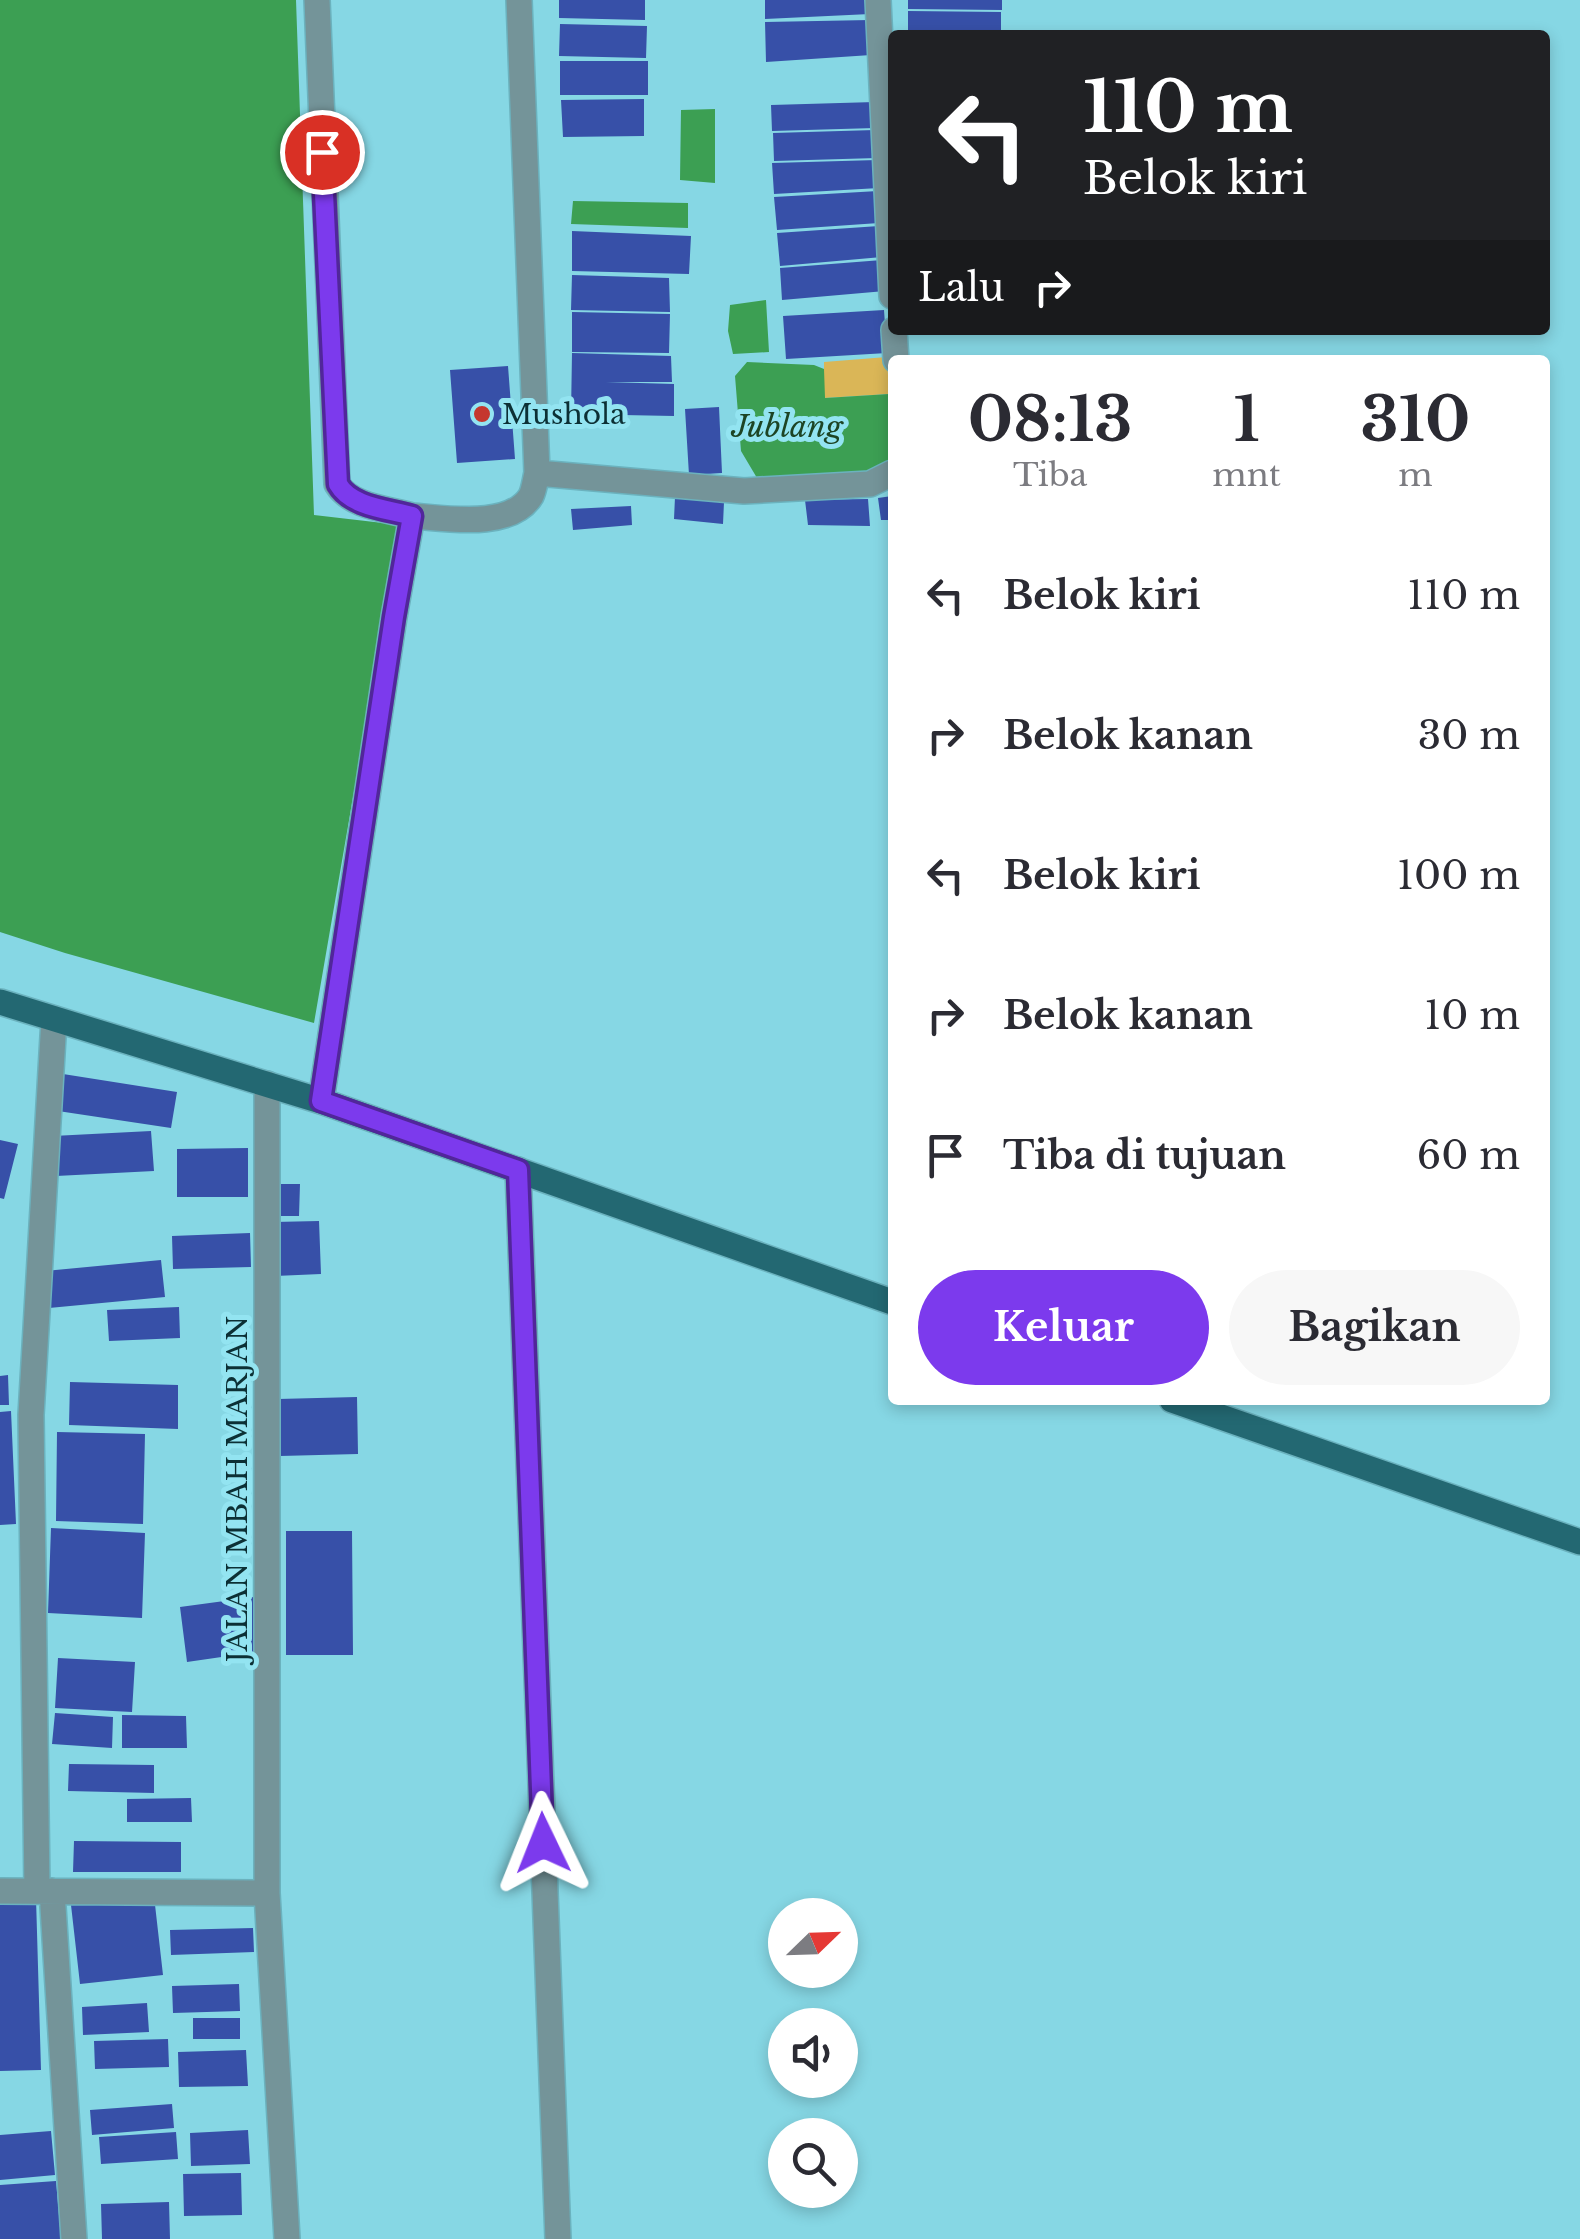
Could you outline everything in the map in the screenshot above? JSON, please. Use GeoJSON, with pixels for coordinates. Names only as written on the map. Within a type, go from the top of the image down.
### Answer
{"type":"FeatureCollection","features":[{"type":"Feature","properties":{"kind":"main road"},"geometry":{"type":"LineString","coordinates":[[0,1002],[321,1101],[888,1301]]}},
{"type":"Feature","properties":{"kind":"main road"},"geometry":{"type":"LineString","coordinates":[[1186,1405],[1580,1542]]}},
{"type":"Feature","properties":{"kind":"street"},"geometry":{"type":"LineString","coordinates":[[317,0],[338,484],[343,494],[354,500],[412,516],[491,518],[518,510],[532,494],[537,474],[519,0]]}},
{"type":"Feature","properties":{"kind":"street"},"geometry":{"type":"LineString","coordinates":[[878,0],[888,211]]}},
{"type":"Feature","properties":{"kind":"street"},"geometry":{"type":"LineString","coordinates":[[537,474],[744,492],[870,484],[888,476]]}},
{"type":"Feature","properties":{"kind":"street"},"geometry":{"type":"LineString","coordinates":[[321,1101],[412,516]]}},
{"type":"Feature","properties":{"kind":"street"},"geometry":{"type":"LineString","coordinates":[[54,1019],[31,1415],[44,1892],[74,2239]]}},
{"type":"Feature","properties":{"kind":"street","name":"JALAN MBAH MARJAN"},"geometry":{"type":"LineString","coordinates":[[267,1084],[267,1894],[287,2239]]}},
{"type":"Feature","properties":{"kind":"street"},"geometry":{"type":"LineString","coordinates":[[518,1170],[558,2239]]}},
{"type":"Feature","properties":{"kind":"street"},"geometry":{"type":"LineString","coordinates":[[0,1891],[267,1894]]}},
{"type":"Feature","properties":{"kind":"shaded area"},"geometry":{"type":"Polygon","coordinates":[[[887,357],[888,394],[824,398],[824,362],[887,357]]]}},
{"type":"Feature","properties":{"kind":"water"},"geometry":{"type":"Polygon","coordinates":[[[0,0],[296,0],[314,515],[400,525],[314,1023],[0,932],[0,0]]]}},
{"type":"Feature","properties":{"kind":"water"},"geometry":{"type":"Polygon","coordinates":[[[715,109],[715,183],[680,180],[681,110],[715,109]]]}},
{"type":"Feature","properties":{"kind":"water"},"geometry":{"type":"Polygon","coordinates":[[[573,201],[688,203],[688,228],[571,224],[573,201]]]}},
{"type":"Feature","properties":{"kind":"water","name":"Jublang"},"geometry":{"type":"Polygon","coordinates":[[[766,300],[769,352],[733,354],[728,331],[730,305],[766,300]]]}},
{"type":"Feature","properties":{"kind":"water","name":"Jublang"},"geometry":{"type":"Polygon","coordinates":[[[747,362],[814,365],[824,369],[825,398],[888,394],[886,471],[757,478],[741,451],[735,376],[747,362]]]}},
{"type":"Feature","properties":{"kind":"building"},"geometry":{"type":"Polygon","coordinates":[[[559,0],[645,0],[645,20],[559,18],[559,0]]]}},
{"type":"Feature","properties":{"kind":"building"},"geometry":{"type":"Polygon","coordinates":[[[765,0],[869,0],[870,14],[765,19],[765,0]]]}},
{"type":"Feature","properties":{"kind":"building"},"geometry":{"type":"Polygon","coordinates":[[[908,0],[1002,0],[1002,10],[908,9],[908,0]]]}},
{"type":"Feature","properties":{"kind":"building"},"geometry":{"type":"Polygon","coordinates":[[[908,11],[1001,12],[1001,30],[908,30],[908,11]]]}},
{"type":"Feature","properties":{"kind":"building"},"geometry":{"type":"Polygon","coordinates":[[[870,20],[871,55],[766,62],[765,22],[870,20]]]}},
{"type":"Feature","properties":{"kind":"building"},"geometry":{"type":"Polygon","coordinates":[[[560,24],[647,26],[646,58],[559,56],[560,24]]]}},
{"type":"Feature","properties":{"kind":"building"},"geometry":{"type":"Polygon","coordinates":[[[560,61],[648,61],[648,95],[560,95],[560,61]]]}},
{"type":"Feature","properties":{"kind":"building"},"geometry":{"type":"Polygon","coordinates":[[[644,99],[644,136],[563,137],[561,100],[644,99]]]}},
{"type":"Feature","properties":{"kind":"building"},"geometry":{"type":"Polygon","coordinates":[[[875,102],[875,128],[772,131],[771,105],[875,102]]]}},
{"type":"Feature","properties":{"kind":"building"},"geometry":{"type":"Polygon","coordinates":[[[875,130],[877,158],[774,161],[773,133],[875,130]]]}},
{"type":"Feature","properties":{"kind":"building"},"geometry":{"type":"Polygon","coordinates":[[[877,160],[879,188],[774,194],[772,163],[877,160]]]}},
{"type":"Feature","properties":{"kind":"building"},"geometry":{"type":"Polygon","coordinates":[[[878,191],[879,223],[777,230],[774,197],[878,191]]]}},
{"type":"Feature","properties":{"kind":"building"},"geometry":{"type":"Polygon","coordinates":[[[879,226],[882,257],[780,266],[777,233],[879,226]]]}},
{"type":"Feature","properties":{"kind":"building"},"geometry":{"type":"Polygon","coordinates":[[[572,231],[691,236],[689,274],[572,271],[572,231]]]}},
{"type":"Feature","properties":{"kind":"building"},"geometry":{"type":"Polygon","coordinates":[[[882,260],[885,291],[782,300],[780,268],[882,260]]]}},
{"type":"Feature","properties":{"kind":"building"},"geometry":{"type":"Polygon","coordinates":[[[572,275],[669,278],[670,312],[571,310],[572,275]]]}},
{"type":"Feature","properties":{"kind":"building"},"geometry":{"type":"Polygon","coordinates":[[[884,310],[887,353],[786,359],[783,316],[884,310]]]}},
{"type":"Feature","properties":{"kind":"building"},"geometry":{"type":"Polygon","coordinates":[[[572,312],[670,314],[669,353],[572,352],[572,312]]]}},
{"type":"Feature","properties":{"kind":"building"},"geometry":{"type":"Polygon","coordinates":[[[572,353],[671,356],[672,382],[606,382],[674,384],[674,416],[571,414],[572,353]]]}},
{"type":"Feature","properties":{"kind":"building","name":"Mushola"},"geometry":{"type":"Polygon","coordinates":[[[508,366],[515,459],[457,463],[450,370],[508,366]]]}},
{"type":"Feature","properties":{"kind":"building"},"geometry":{"type":"Polygon","coordinates":[[[719,407],[722,473],[689,475],[685,409],[719,407]]]}},
{"type":"Feature","properties":{"kind":"building"},"geometry":{"type":"Polygon","coordinates":[[[675,497],[724,502],[723,524],[674,519],[675,497]]]}},
{"type":"Feature","properties":{"kind":"building"},"geometry":{"type":"Polygon","coordinates":[[[888,497],[888,520],[881,520],[878,498],[888,497]]]}},
{"type":"Feature","properties":{"kind":"building"},"geometry":{"type":"Polygon","coordinates":[[[868,499],[870,526],[808,525],[805,500],[868,499]]]}},
{"type":"Feature","properties":{"kind":"building"},"geometry":{"type":"Polygon","coordinates":[[[631,506],[632,525],[573,530],[571,509],[631,506]]]}},
{"type":"Feature","properties":{"kind":"building"},"geometry":{"type":"Polygon","coordinates":[[[63,1074],[177,1092],[171,1128],[58,1111],[63,1074]]]}},
{"type":"Feature","properties":{"kind":"building"},"geometry":{"type":"Polygon","coordinates":[[[151,1131],[154,1171],[56,1176],[53,1136],[151,1131]]]}},
{"type":"Feature","properties":{"kind":"building"},"geometry":{"type":"Polygon","coordinates":[[[0,1140],[18,1144],[4,1199],[0,1198],[0,1140]]]}},
{"type":"Feature","properties":{"kind":"building"},"geometry":{"type":"Polygon","coordinates":[[[248,1148],[248,1197],[177,1197],[177,1149],[248,1148]]]}},
{"type":"Feature","properties":{"kind":"building"},"geometry":{"type":"Polygon","coordinates":[[[279,1184],[300,1184],[299,1216],[279,1216],[279,1184]]]}},
{"type":"Feature","properties":{"kind":"building"},"geometry":{"type":"Polygon","coordinates":[[[319,1221],[321,1274],[275,1276],[274,1222],[319,1221]]]}},
{"type":"Feature","properties":{"kind":"building"},"geometry":{"type":"Polygon","coordinates":[[[250,1233],[251,1267],[173,1269],[172,1236],[250,1233]]]}},
{"type":"Feature","properties":{"kind":"building"},"geometry":{"type":"Polygon","coordinates":[[[161,1260],[165,1297],[49,1308],[45,1271],[161,1260]]]}},
{"type":"Feature","properties":{"kind":"building"},"geometry":{"type":"Polygon","coordinates":[[[179,1307],[180,1338],[109,1341],[107,1310],[179,1307]]]}},
{"type":"Feature","properties":{"kind":"building"},"geometry":{"type":"Polygon","coordinates":[[[8,1375],[9,1405],[0,1405],[0,1376],[8,1375]]]}},
{"type":"Feature","properties":{"kind":"building"},"geometry":{"type":"Polygon","coordinates":[[[70,1382],[178,1385],[178,1429],[69,1425],[70,1382]]]}},
{"type":"Feature","properties":{"kind":"building"},"geometry":{"type":"Polygon","coordinates":[[[357,1397],[358,1454],[280,1456],[278,1399],[357,1397]]]}},
{"type":"Feature","properties":{"kind":"building"},"geometry":{"type":"Polygon","coordinates":[[[11,1411],[16,1524],[0,1525],[0,1412],[11,1411]]]}},
{"type":"Feature","properties":{"kind":"building"},"geometry":{"type":"Polygon","coordinates":[[[57,1432],[145,1434],[143,1524],[56,1521],[57,1432]]]}},
{"type":"Feature","properties":{"kind":"building"},"geometry":{"type":"Polygon","coordinates":[[[51,1528],[145,1533],[142,1618],[48,1613],[51,1528]]]}},
{"type":"Feature","properties":{"kind":"building"},"geometry":{"type":"Polygon","coordinates":[[[286,1531],[352,1531],[353,1655],[286,1655],[286,1531]]]}},
{"type":"Feature","properties":{"kind":"building"},"geometry":{"type":"Polygon","coordinates":[[[254,1597],[262,1651],[187,1662],[180,1607],[254,1597]]]}},
{"type":"Feature","properties":{"kind":"building"},"geometry":{"type":"Polygon","coordinates":[[[58,1658],[135,1662],[132,1712],[55,1708],[58,1658]]]}},
{"type":"Feature","properties":{"kind":"building"},"geometry":{"type":"Polygon","coordinates":[[[55,1713],[113,1717],[112,1748],[52,1744],[55,1713]]]}},
{"type":"Feature","properties":{"kind":"building"},"geometry":{"type":"Polygon","coordinates":[[[122,1715],[186,1716],[187,1748],[122,1748],[122,1715]]]}},
{"type":"Feature","properties":{"kind":"building"},"geometry":{"type":"Polygon","coordinates":[[[69,1764],[154,1765],[154,1793],[68,1791],[69,1764]]]}},
{"type":"Feature","properties":{"kind":"building"},"geometry":{"type":"Polygon","coordinates":[[[191,1798],[192,1822],[127,1822],[127,1799],[191,1798]]]}},
{"type":"Feature","properties":{"kind":"building"},"geometry":{"type":"Polygon","coordinates":[[[74,1841],[181,1842],[181,1872],[73,1872],[74,1841]]]}},
{"type":"Feature","properties":{"kind":"building"},"geometry":{"type":"Polygon","coordinates":[[[154,1896],[163,1975],[80,1984],[71,1905],[154,1896]]]}},
{"type":"Feature","properties":{"kind":"building"},"geometry":{"type":"Polygon","coordinates":[[[36,1898],[41,2070],[0,2071],[0,1899],[36,1898]]]}},
{"type":"Feature","properties":{"kind":"building"},"geometry":{"type":"Polygon","coordinates":[[[253,1928],[254,1952],[171,1955],[170,1930],[253,1928]]]}},
{"type":"Feature","properties":{"kind":"building"},"geometry":{"type":"Polygon","coordinates":[[[239,1984],[240,2011],[173,2013],[172,1986],[239,1984]]]}},
{"type":"Feature","properties":{"kind":"building"},"geometry":{"type":"Polygon","coordinates":[[[147,2003],[149,2032],[83,2035],[82,2007],[147,2003]]]}},
{"type":"Feature","properties":{"kind":"building"},"geometry":{"type":"Polygon","coordinates":[[[193,2018],[240,2018],[240,2039],[193,2039],[193,2018]]]}},
{"type":"Feature","properties":{"kind":"building"},"geometry":{"type":"Polygon","coordinates":[[[168,2039],[169,2067],[95,2069],[94,2041],[168,2039]]]}},
{"type":"Feature","properties":{"kind":"building"},"geometry":{"type":"Polygon","coordinates":[[[246,2050],[248,2086],[179,2087],[178,2052],[246,2050]]]}},
{"type":"Feature","properties":{"kind":"building"},"geometry":{"type":"Polygon","coordinates":[[[172,2104],[174,2128],[92,2135],[90,2110],[172,2104]]]}},
{"type":"Feature","properties":{"kind":"building"},"geometry":{"type":"Polygon","coordinates":[[[248,2130],[250,2164],[191,2166],[190,2133],[248,2130]]]}},
{"type":"Feature","properties":{"kind":"building"},"geometry":{"type":"Polygon","coordinates":[[[51,2131],[55,2175],[0,2180],[0,2135],[51,2131]]]}},
{"type":"Feature","properties":{"kind":"building"},"geometry":{"type":"Polygon","coordinates":[[[176,2132],[178,2159],[101,2164],[99,2137],[176,2132]]]}},
{"type":"Feature","properties":{"kind":"building"},"geometry":{"type":"Polygon","coordinates":[[[241,2173],[242,2215],[184,2216],[183,2174],[241,2173]]]}},
{"type":"Feature","properties":{"kind":"building"},"geometry":{"type":"Polygon","coordinates":[[[56,2181],[61,2239],[0,2239],[0,2185],[56,2181]]]}},
{"type":"Feature","properties":{"kind":"building"},"geometry":{"type":"Polygon","coordinates":[[[169,2202],[170,2239],[102,2239],[101,2204],[169,2202]]]}},
{"type":"Feature","properties":{"kind":"place","name":"Mushola"},"geometry":{"type":"Point","coordinates":[482,414]}},
{"type":"Feature","properties":{"kind":"route"},"geometry":{"type":"LineString","coordinates":[[322,152],[338,484],[343,494],[354,500],[412,516],[321,1101],[518,1170],[543,1843]]}}]}
